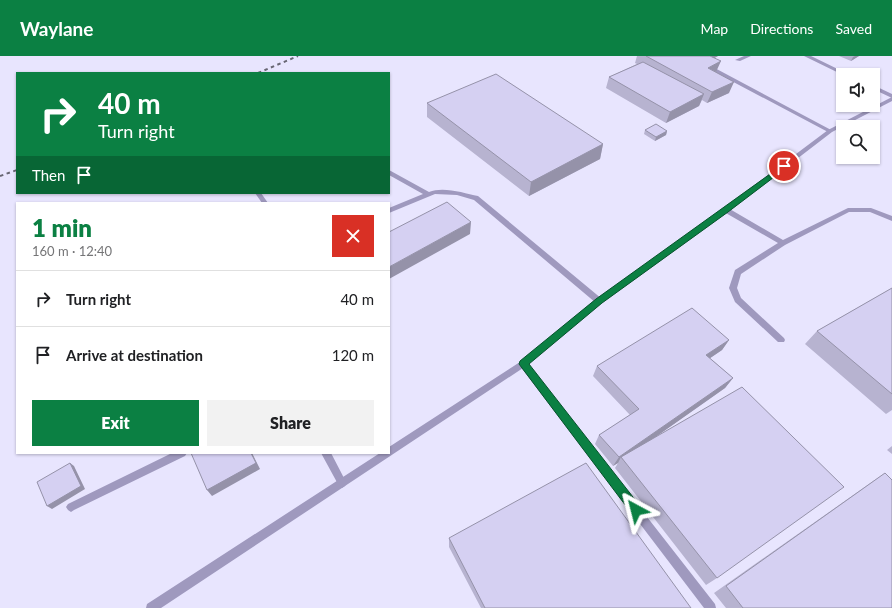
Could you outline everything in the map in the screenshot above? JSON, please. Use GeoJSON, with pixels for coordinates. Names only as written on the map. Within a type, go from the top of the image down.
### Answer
{"type":"FeatureCollection","features":[{"type":"Feature","properties":{"kind":"street"},"geometry":{"type":"LineString","coordinates":[[738,60],[748,56]]}},
{"type":"Feature","properties":{"kind":"street"},"geometry":{"type":"LineString","coordinates":[[807,56],[836,70]]}},
{"type":"Feature","properties":{"kind":"street"},"geometry":{"type":"LineString","coordinates":[[703,64],[830,131]]}},
{"type":"Feature","properties":{"kind":"street"},"geometry":{"type":"LineString","coordinates":[[880,91],[892,97]]}},
{"type":"Feature","properties":{"kind":"street"},"geometry":{"type":"LineString","coordinates":[[390,452],[523,364],[599,301],[726,210],[830,131],[892,97]]}},
{"type":"Feature","properties":{"kind":"street"},"geometry":{"type":"LineString","coordinates":[[390,173],[428,194]]}},
{"type":"Feature","properties":{"kind":"street"},"geometry":{"type":"LineString","coordinates":[[390,211],[434,192],[457,193],[476,198],[599,301]]}},
{"type":"Feature","properties":{"kind":"street"},"geometry":{"type":"LineString","coordinates":[[726,210],[783,243]]}},
{"type":"Feature","properties":{"kind":"street"},"geometry":{"type":"LineString","coordinates":[[781,340],[738,300],[733,288],[738,272],[783,243],[848,210],[871,210],[892,219]]}},
{"type":"Feature","properties":{"kind":"street"},"geometry":{"type":"LineString","coordinates":[[523,364],[711,608]]}},
{"type":"Feature","properties":{"kind":"street"},"geometry":{"type":"LineString","coordinates":[[71,507],[180,454]]}},
{"type":"Feature","properties":{"kind":"street"},"geometry":{"type":"LineString","coordinates":[[327,454],[342,483]]}},
{"type":"Feature","properties":{"kind":"street"},"geometry":{"type":"LineString","coordinates":[[151,608],[386,454]]}},
{"type":"Feature","properties":{"kind":"shaded area"},"geometry":{"type":"Polygon","coordinates":[[[0,56],[892,56],[892,608],[0,608],[0,56]]]}},
{"type":"Feature","properties":{"kind":"building"},"geometry":{"type":"Polygon","coordinates":[[[646,56],[710,56],[721,61],[708,68],[734,82],[712,92],[646,56]]]}},
{"type":"Feature","properties":{"kind":"building"},"geometry":{"type":"Polygon","coordinates":[[[643,62],[704,94],[670,112],[609,77],[643,62]]]}},
{"type":"Feature","properties":{"kind":"building"},"geometry":{"type":"Polygon","coordinates":[[[496,74],[603,144],[531,182],[427,103],[496,74]]]}},
{"type":"Feature","properties":{"kind":"building"},"geometry":{"type":"Polygon","coordinates":[[[656,124],[667,131],[656,137],[645,130],[656,124]]]}},
{"type":"Feature","properties":{"kind":"building"},"geometry":{"type":"Polygon","coordinates":[[[447,202],[471,222],[390,266],[390,231],[447,202]]]}},
{"type":"Feature","properties":{"kind":"building"},"geometry":{"type":"Polygon","coordinates":[[[892,288],[892,394],[817,331],[892,288]]]}},
{"type":"Feature","properties":{"kind":"building"},"geometry":{"type":"Polygon","coordinates":[[[692,308],[729,340],[706,355],[733,378],[619,457],[599,435],[639,409],[597,366],[692,308]]]}},
{"type":"Feature","properties":{"kind":"building"},"geometry":{"type":"Polygon","coordinates":[[[742,387],[844,487],[717,578],[621,457],[742,387]]]}},
{"type":"Feature","properties":{"kind":"building"},"geometry":{"type":"Polygon","coordinates":[[[191,454],[252,454],[256,463],[207,490],[191,454]]]}},
{"type":"Feature","properties":{"kind":"building"},"geometry":{"type":"Polygon","coordinates":[[[70,463],[81,486],[47,506],[37,482],[70,463]]]}},
{"type":"Feature","properties":{"kind":"building"},"geometry":{"type":"Polygon","coordinates":[[[586,463],[691,608],[485,608],[449,538],[586,463]]]}},
{"type":"Feature","properties":{"kind":"building"},"geometry":{"type":"Polygon","coordinates":[[[885,473],[892,480],[892,608],[743,608],[726,586],[885,473]]]}},
{"type":"Feature","properties":{"kind":"railway"},"geometry":{"type":"LineString","coordinates":[[260,72],[298,56]]}},
{"type":"Feature","properties":{"kind":"railway"},"geometry":{"type":"LineString","coordinates":[[0,176],[16,170]]}},
{"type":"Feature","properties":{"kind":"route"},"geometry":{"type":"LineString","coordinates":[[636,510],[523,364],[599,301],[726,210],[784,166]]}}]}
